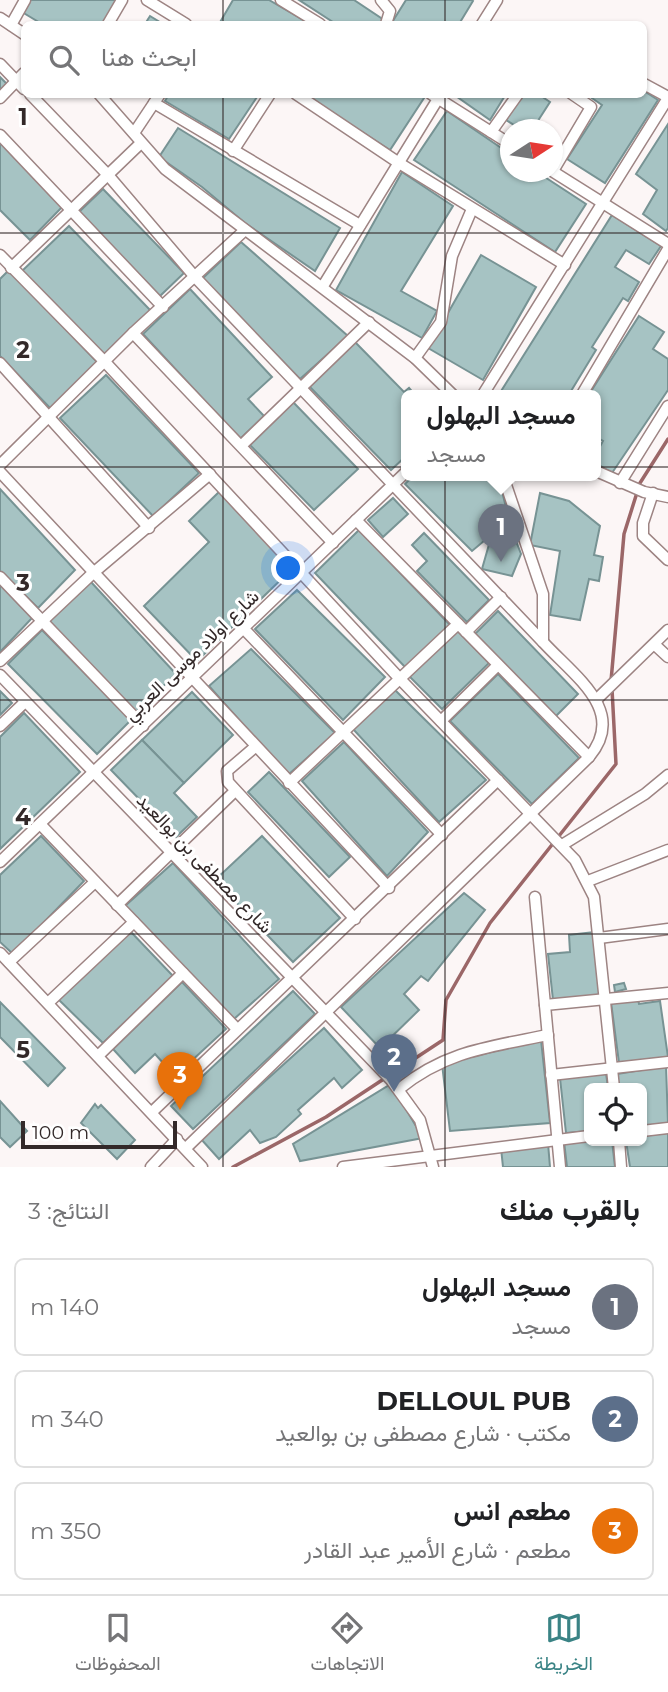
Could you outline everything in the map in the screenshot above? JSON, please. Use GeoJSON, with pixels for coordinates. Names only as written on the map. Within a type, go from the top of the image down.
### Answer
{"type":"FeatureCollection","features":[{"type":"Feature","properties":{"kind":"street"},"geometry":{"type":"LineString","coordinates":[[11,25],[25,0]]}},
{"type":"Feature","properties":{"kind":"street"},"geometry":{"type":"LineString","coordinates":[[110,21],[122,0]]}},
{"type":"Feature","properties":{"kind":"street"},"geometry":{"type":"LineString","coordinates":[[147,0],[181,21]]}},
{"type":"Feature","properties":{"kind":"street"},"geometry":{"type":"LineString","coordinates":[[281,0],[315,21]]}},
{"type":"Feature","properties":{"kind":"street"},"geometry":{"type":"LineString","coordinates":[[381,0],[390,11],[387,21]]}},
{"type":"Feature","properties":{"kind":"street"},"geometry":{"type":"LineString","coordinates":[[483,21],[493,1]]}},
{"type":"Feature","properties":{"kind":"street"},"geometry":{"type":"LineString","coordinates":[[0,18],[21,32]]}},
{"type":"Feature","properties":{"kind":"street"},"geometry":{"type":"LineString","coordinates":[[0,64],[21,86],[0,98]]}},
{"type":"Feature","properties":{"kind":"street"},"geometry":{"type":"LineString","coordinates":[[486,390],[605,204],[668,97],[647,86]]}},
{"type":"Feature","properties":{"kind":"street"},"geometry":{"type":"LineString","coordinates":[[34,98],[108,175],[195,276],[543,642],[596,700],[603,714],[603,735],[589,757],[532,816],[186,1148]]}},
{"type":"Feature","properties":{"kind":"street"},"geometry":{"type":"LineString","coordinates":[[103,98],[165,169],[369,321],[415,358],[448,390]]}},
{"type":"Feature","properties":{"kind":"street"},"geometry":{"type":"LineString","coordinates":[[233,151],[267,98]]}},
{"type":"Feature","properties":{"kind":"street"},"geometry":{"type":"LineString","coordinates":[[302,98],[399,163],[565,265]]}},
{"type":"Feature","properties":{"kind":"street"},"geometry":{"type":"LineString","coordinates":[[323,286],[436,98]]}},
{"type":"Feature","properties":{"kind":"street"},"geometry":{"type":"LineString","coordinates":[[440,98],[500,138]]}},
{"type":"Feature","properties":{"kind":"street"},"geometry":{"type":"LineString","coordinates":[[491,132],[515,98]]}},
{"type":"Feature","properties":{"kind":"street"},"geometry":{"type":"LineString","coordinates":[[563,154],[591,107],[578,98]]}},
{"type":"Feature","properties":{"kind":"street"},"geometry":{"type":"LineString","coordinates":[[135,133],[157,99],[233,151],[360,225]]}},
{"type":"Feature","properties":{"kind":"street"},"geometry":{"type":"LineString","coordinates":[[0,135],[163,307]]}},
{"type":"Feature","properties":{"kind":"street"},"geometry":{"type":"LineString","coordinates":[[141,144],[71,208],[4,262],[105,362],[400,678],[562,845],[588,881],[594,897],[613,1083]]}},
{"type":"Feature","properties":{"kind":"street"},"geometry":{"type":"LineString","coordinates":[[563,177],[668,244]]}},
{"type":"Feature","properties":{"kind":"street"},"geometry":{"type":"LineString","coordinates":[[415,358],[442,322],[452,256],[472,209]]}},
{"type":"Feature","properties":{"kind":"street"},"geometry":{"type":"LineString","coordinates":[[0,465],[134,333],[244,230]]}},
{"type":"Feature","properties":{"kind":"street"},"geometry":{"type":"LineString","coordinates":[[585,390],[668,249]]}},
{"type":"Feature","properties":{"kind":"street"},"geometry":{"type":"LineString","coordinates":[[242,444],[369,321]]}},
{"type":"Feature","properties":{"kind":"street"},"geometry":{"type":"LineString","coordinates":[[134,333],[333,543]]}},
{"type":"Feature","properties":{"kind":"street"},"geometry":{"type":"LineString","coordinates":[[0,363],[149,527]]}},
{"type":"Feature","properties":{"kind":"street"},"geometry":{"type":"LineString","coordinates":[[620,483],[668,406]]}},
{"type":"Feature","properties":{"kind":"street"},"geometry":{"type":"LineString","coordinates":[[0,472],[92,574],[389,888]]}},
{"type":"Feature","properties":{"kind":"street"},"geometry":{"type":"LineString","coordinates":[[0,661],[92,574],[210,474]]}},
{"type":"Feature","properties":{"kind":"street"},"geometry":{"type":"LineString","coordinates":[[601,474],[633,488],[668,496]]}},
{"type":"Feature","properties":{"kind":"street","name":"شارع اولاد موسى العربي"},"geometry":{"type":"LineString","coordinates":[[0,862],[401,478]]}},
{"type":"Feature","properties":{"kind":"street"},"geometry":{"type":"LineString","coordinates":[[505,481],[543,594],[543,642]]}},
{"type":"Feature","properties":{"kind":"street"},"geometry":{"type":"LineString","coordinates":[[648,492],[643,536],[668,560]]}},
{"type":"Feature","properties":{"kind":"street"},"geometry":{"type":"LineString","coordinates":[[356,520],[589,757]]}},
{"type":"Feature","properties":{"kind":"street"},"geometry":{"type":"LineString","coordinates":[[0,577],[143,726]]}},
{"type":"Feature","properties":{"kind":"street"},"geometry":{"type":"LineString","coordinates":[[466,632],[500,597]]}},
{"type":"Feature","properties":{"kind":"street"},"geometry":{"type":"LineString","coordinates":[[289,783],[458,624]]}},
{"type":"Feature","properties":{"kind":"street"},"geometry":{"type":"LineString","coordinates":[[244,629],[442,835]]}},
{"type":"Feature","properties":{"kind":"street"},"geometry":{"type":"LineString","coordinates":[[596,700],[668,630]]}},
{"type":"Feature","properties":{"kind":"street"},"geometry":{"type":"LineString","coordinates":[[655,645],[668,657]]}},
{"type":"Feature","properties":{"kind":"street"},"geometry":{"type":"LineString","coordinates":[[441,721],[498,665]]}},
{"type":"Feature","properties":{"kind":"street","name":"شارع مصطفى بن بوالعيد"},"geometry":{"type":"LineString","coordinates":[[0,675],[385,1074],[420,1120],[433,1167]]}},
{"type":"Feature","properties":{"kind":"street"},"geometry":{"type":"LineString","coordinates":[[0,726],[25,702]]}},
{"type":"Feature","properties":{"kind":"street"},"geometry":{"type":"LineString","coordinates":[[255,747],[227,771],[228,782],[355,919]]}},
{"type":"Feature","properties":{"kind":"street"},"geometry":{"type":"LineString","coordinates":[[562,845],[645,793],[668,775]]}},
{"type":"Feature","properties":{"kind":"street"},"geometry":{"type":"LineString","coordinates":[[152,1112],[389,888],[498,780]]}},
{"type":"Feature","properties":{"kind":"street"},"geometry":{"type":"LineString","coordinates":[[117,905],[235,791]]}},
{"type":"Feature","properties":{"kind":"street"},"geometry":{"type":"LineString","coordinates":[[40,824],[237,1029]]}},
{"type":"Feature","properties":{"kind":"street"},"geometry":{"type":"LineString","coordinates":[[588,881],[668,850]]}},
{"type":"Feature","properties":{"kind":"street"},"geometry":{"type":"LineString","coordinates":[[9,962],[95,882]]}},
{"type":"Feature","properties":{"kind":"street"},"geometry":{"type":"LineString","coordinates":[[536,897],[560,1167]]}},
{"type":"Feature","properties":{"kind":"street"},"geometry":{"type":"LineString","coordinates":[[48,1003],[134,922]]}},
{"type":"Feature","properties":{"kind":"street"},"geometry":{"type":"LineString","coordinates":[[599,938],[668,929]]}},
{"type":"Feature","properties":{"kind":"street"},"geometry":{"type":"LineString","coordinates":[[0,953],[202,1167]]}},
{"type":"Feature","properties":{"kind":"street"},"geometry":{"type":"LineString","coordinates":[[99,1055],[183,973]]}},
{"type":"Feature","properties":{"kind":"street"},"geometry":{"type":"LineString","coordinates":[[545,1005],[668,993]]}},
{"type":"Feature","properties":{"kind":"street"},"geometry":{"type":"LineString","coordinates":[[399,1090],[435,1063],[453,1056],[548,1035]]}},
{"type":"Feature","properties":{"kind":"street"},"geometry":{"type":"LineString","coordinates":[[551,1075],[668,1062]]}},
{"type":"Feature","properties":{"kind":"street"},"geometry":{"type":"LineString","coordinates":[[647,1130],[668,1128]]}},
{"type":"Feature","properties":{"kind":"street"},"geometry":{"type":"LineString","coordinates":[[343,1167],[431,1153],[584,1136]]}},
{"type":"Feature","properties":{"kind":"street"},"geometry":{"type":"LineString","coordinates":[[151,1167],[177,1139]]}},
{"type":"Feature","properties":{"kind":"street"},"geometry":{"type":"LineString","coordinates":[[619,1146],[621,1167]]}},
{"type":"Feature","properties":{"kind":"building"},"geometry":{"type":"Polygon","coordinates":[[[30,0],[118,0],[106,21],[37,21],[22,12],[30,0]]]}},
{"type":"Feature","properties":{"kind":"building"},"geometry":{"type":"Polygon","coordinates":[[[233,0],[269,0],[305,21],[221,21],[233,0]]]}},
{"type":"Feature","properties":{"kind":"building"},"geometry":{"type":"Polygon","coordinates":[[[299,0],[354,0],[384,20],[383,21],[331,21],[299,0]]]}},
{"type":"Feature","properties":{"kind":"building"},"geometry":{"type":"Polygon","coordinates":[[[406,0],[473,1],[461,21],[393,21],[406,0]]]}},
{"type":"Feature","properties":{"kind":"building"},"geometry":{"type":"Polygon","coordinates":[[[0,77],[8,85],[0,93],[0,77]]]}},
{"type":"Feature","properties":{"kind":"building"},"geometry":{"type":"Polygon","coordinates":[[[647,93],[658,100],[605,183],[567,159],[602,105],[592,98],[647,98],[647,93]]]}},
{"type":"Feature","properties":{"kind":"building"},"geometry":{"type":"Polygon","coordinates":[[[167,98],[256,98],[229,139],[165,101],[167,98]]]}},
{"type":"Feature","properties":{"kind":"building"},"geometry":{"type":"Polygon","coordinates":[[[309,98],[424,98],[390,150],[309,98]]]}},
{"type":"Feature","properties":{"kind":"building"},"geometry":{"type":"Polygon","coordinates":[[[459,98],[504,98],[490,120],[459,98]]]}},
{"type":"Feature","properties":{"kind":"building"},"geometry":{"type":"Polygon","coordinates":[[[520,98],[544,98],[550,102],[539,119],[507,119],[520,98]]]}},
{"type":"Feature","properties":{"kind":"building"},"geometry":{"type":"Polygon","coordinates":[[[447,111],[500,147],[500,182],[552,182],[586,204],[555,252],[414,160],[447,111]]]}},
{"type":"Feature","properties":{"kind":"building"},"geometry":{"type":"Polygon","coordinates":[[[668,124],[666,231],[643,214],[657,190],[636,174],[668,124]]]}},
{"type":"Feature","properties":{"kind":"building"},"geometry":{"type":"Polygon","coordinates":[[[178,128],[340,228],[315,271],[245,223],[202,187],[159,157],[178,128]]]}},
{"type":"Feature","properties":{"kind":"building"},"geometry":{"type":"Polygon","coordinates":[[[0,139],[65,204],[30,240],[0,210],[0,139]]]}},
{"type":"Feature","properties":{"kind":"building"},"geometry":{"type":"Polygon","coordinates":[[[402,172],[453,206],[401,291],[437,311],[422,338],[336,290],[402,172]]]}},
{"type":"Feature","properties":{"kind":"building"},"geometry":{"type":"Polygon","coordinates":[[[103,189],[184,273],[160,296],[79,212],[103,189]]]}},
{"type":"Feature","properties":{"kind":"building"},"geometry":{"type":"Polygon","coordinates":[[[612,215],[661,246],[649,264],[626,250],[615,267],[639,282],[628,301],[623,298],[592,347],[596,350],[572,390],[502,390],[612,215]]]}},
{"type":"Feature","properties":{"kind":"building"},"geometry":{"type":"Polygon","coordinates":[[[69,226],[151,311],[104,356],[22,271],[69,226]]]}},
{"type":"Feature","properties":{"kind":"building"},"geometry":{"type":"Polygon","coordinates":[[[241,242],[348,336],[300,379],[202,279],[241,242]]]}},
{"type":"Feature","properties":{"kind":"building"},"geometry":{"type":"Polygon","coordinates":[[[481,255],[536,287],[483,380],[428,348],[481,255]]]}},
{"type":"Feature","properties":{"kind":"building"},"geometry":{"type":"Polygon","coordinates":[[[9,270],[99,364],[52,410],[0,356],[0,279],[9,270]]]}},
{"type":"Feature","properties":{"kind":"building"},"geometry":{"type":"Polygon","coordinates":[[[190,289],[272,377],[248,399],[264,416],[240,439],[143,334],[190,289]]]}},
{"type":"Feature","properties":{"kind":"building"},"geometry":{"type":"Polygon","coordinates":[[[639,316],[664,332],[653,349],[668,359],[668,390],[612,473],[601,466],[601,390],[592,390],[639,316]]]}},
{"type":"Feature","properties":{"kind":"building"},"geometry":{"type":"Polygon","coordinates":[[[355,342],[402,390],[401,461],[391,470],[308,385],[355,342]]]}},
{"type":"Feature","properties":{"kind":"building"},"geometry":{"type":"Polygon","coordinates":[[[106,375],[199,473],[153,516],[60,418],[106,375]]]}},
{"type":"Feature","properties":{"kind":"building"},"geometry":{"type":"Polygon","coordinates":[[[293,402],[358,469],[314,510],[250,445],[293,402]]]}},
{"type":"Feature","properties":{"kind":"building"},"geometry":{"type":"Polygon","coordinates":[[[408,481],[493,481],[502,491],[509,520],[472,551],[405,484],[408,481]]]}},
{"type":"Feature","properties":{"kind":"building"},"geometry":{"type":"Polygon","coordinates":[[[0,489],[75,570],[38,608],[0,571],[0,489]]]}},
{"type":"Feature","properties":{"kind":"building"},"geometry":{"type":"Polygon","coordinates":[[[220,491],[294,567],[197,661],[144,606],[209,542],[189,521],[220,491]]]}},
{"type":"Feature","properties":{"kind":"building"},"geometry":{"type":"Polygon","coordinates":[[[540,493],[569,501],[600,526],[594,555],[603,557],[599,581],[589,579],[580,620],[550,615],[560,551],[530,545],[540,493]]]}},
{"type":"Feature","properties":{"kind":"building"},"geometry":{"type":"Polygon","coordinates":[[[393,498],[408,514],[383,537],[368,520],[393,498]]]}},
{"type":"Feature","properties":{"kind":"building"},"geometry":{"type":"Polygon","coordinates":[[[359,530],[450,625],[406,668],[315,573],[359,530]]]}},
{"type":"Feature","properties":{"kind":"building"},"geometry":{"type":"Polygon","coordinates":[[[424,533],[489,600],[467,622],[417,571],[427,561],[412,545],[424,533]]]}},
{"type":"Feature","properties":{"kind":"building"},"geometry":{"type":"Polygon","coordinates":[[[492,534],[516,541],[521,554],[512,576],[482,569],[492,534]]]}},
{"type":"Feature","properties":{"kind":"building"},"geometry":{"type":"Polygon","coordinates":[[[91,582],[176,674],[135,713],[49,621],[91,582]]]}},
{"type":"Feature","properties":{"kind":"building"},"geometry":{"type":"Polygon","coordinates":[[[0,584],[32,618],[0,652],[0,584]]]}},
{"type":"Feature","properties":{"kind":"building"},"geometry":{"type":"Polygon","coordinates":[[[297,590],[385,677],[343,720],[255,629],[297,590]]]}},
{"type":"Feature","properties":{"kind":"building"},"geometry":{"type":"Polygon","coordinates":[[[498,611],[578,694],[555,717],[475,634],[498,611]]]}},
{"type":"Feature","properties":{"kind":"building"},"geometry":{"type":"Polygon","coordinates":[[[456,629],[489,663],[442,709],[409,676],[456,629]]]}},
{"type":"Feature","properties":{"kind":"building"},"geometry":{"type":"Polygon","coordinates":[[[42,630],[131,720],[97,754],[8,664],[42,630]]]}},
{"type":"Feature","properties":{"kind":"building"},"geometry":{"type":"Polygon","coordinates":[[[251,649],[335,733],[288,775],[209,686],[251,649]]]}},
{"type":"Feature","properties":{"kind":"building"},"geometry":{"type":"Polygon","coordinates":[[[498,674],[579,758],[532,804],[450,721],[498,674]]]}},
{"type":"Feature","properties":{"kind":"building"},"geometry":{"type":"Polygon","coordinates":[[[394,689],[486,780],[439,822],[353,729],[394,689]]]}},
{"type":"Feature","properties":{"kind":"building"},"geometry":{"type":"Polygon","coordinates":[[[0,691],[12,703],[0,715],[0,691]]]}},
{"type":"Feature","properties":{"kind":"building"},"geometry":{"type":"Polygon","coordinates":[[[192,692],[233,735],[184,783],[142,740],[192,692]]]}},
{"type":"Feature","properties":{"kind":"building"},"geometry":{"type":"Polygon","coordinates":[[[24,713],[80,772],[0,849],[0,737],[24,713]]]}},
{"type":"Feature","properties":{"kind":"building"},"geometry":{"type":"Polygon","coordinates":[[[142,740],[184,783],[174,793],[197,817],[176,837],[111,770],[142,740]]]}},
{"type":"Feature","properties":{"kind":"building"},"geometry":{"type":"Polygon","coordinates":[[[344,742],[428,832],[387,876],[302,781],[344,742]]]}},
{"type":"Feature","properties":{"kind":"building"},"geometry":{"type":"Polygon","coordinates":[[[269,772],[350,857],[329,877],[248,792],[269,772]]]}},
{"type":"Feature","properties":{"kind":"building"},"geometry":{"type":"Polygon","coordinates":[[[41,836],[84,881],[13,954],[0,942],[0,875],[41,836]]]}},
{"type":"Feature","properties":{"kind":"building"},"geometry":{"type":"Polygon","coordinates":[[[262,836],[340,918],[293,962],[215,880],[262,836]]]}},
{"type":"Feature","properties":{"kind":"building"},"geometry":{"type":"Polygon","coordinates":[[[173,863],[279,979],[234,1019],[125,906],[173,863]]]}},
{"type":"Feature","properties":{"kind":"building"},"geometry":{"type":"Polygon","coordinates":[[[464,893],[485,910],[428,981],[421,976],[404,994],[419,1010],[380,1048],[341,1007],[464,893]]]}},
{"type":"Feature","properties":{"kind":"building"},"geometry":{"type":"Polygon","coordinates":[[[131,932],[173,976],[103,1043],[57,998],[131,932]]]}},
{"type":"Feature","properties":{"kind":"building"},"geometry":{"type":"Polygon","coordinates":[[[594,932],[601,995],[553,1000],[548,954],[570,952],[569,935],[594,932]]]}},
{"type":"Feature","properties":{"kind":"building"},"geometry":{"type":"Polygon","coordinates":[[[182,982],[226,1029],[175,1076],[155,1054],[135,1073],[113,1049],[182,982]]]}},
{"type":"Feature","properties":{"kind":"building"},"geometry":{"type":"Polygon","coordinates":[[[624,983],[626,989],[615,992],[614,985],[624,983]]]}},
{"type":"Feature","properties":{"kind":"building"},"geometry":{"type":"Polygon","coordinates":[[[293,991],[315,1014],[193,1129],[171,1106],[293,991]]]}},
{"type":"Feature","properties":{"kind":"building"},"geometry":{"type":"Polygon","coordinates":[[[638,999],[639,1004],[660,1001],[668,1057],[619,1063],[611,1002],[638,999]]]}},
{"type":"Feature","properties":{"kind":"building"},"geometry":{"type":"Polygon","coordinates":[[[0,1002],[65,1068],[48,1086],[0,1037],[0,1002]]]}},
{"type":"Feature","properties":{"kind":"building"},"geometry":{"type":"Polygon","coordinates":[[[324,1028],[362,1070],[342,1088],[334,1078],[298,1110],[301,1114],[276,1137],[260,1143],[250,1130],[219,1159],[201,1139],[324,1028]]]}},
{"type":"Feature","properties":{"kind":"building"},"geometry":{"type":"Polygon","coordinates":[[[541,1040],[550,1123],[450,1131],[442,1064],[541,1040]]]}},
{"type":"Feature","properties":{"kind":"building"},"geometry":{"type":"Polygon","coordinates":[[[666,1066],[668,1123],[647,1125],[647,1083],[618,1083],[617,1074],[666,1066]]]}},
{"type":"Feature","properties":{"kind":"building"},"geometry":{"type":"Polygon","coordinates":[[[606,1073],[607,1083],[584,1083],[584,1131],[566,1133],[560,1078],[606,1073]]]}},
{"type":"Feature","properties":{"kind":"building"},"geometry":{"type":"Polygon","coordinates":[[[391,1084],[423,1138],[300,1161],[293,1144],[391,1084]]]}},
{"type":"Feature","properties":{"kind":"building"},"geometry":{"type":"Polygon","coordinates":[[[0,1101],[27,1131],[10,1147],[0,1137],[0,1101]]]}},
{"type":"Feature","properties":{"kind":"building"},"geometry":{"type":"Polygon","coordinates":[[[95,1104],[98,1108],[101,1105],[135,1140],[117,1159],[81,1123],[95,1104]]]}},
{"type":"Feature","properties":{"kind":"building"},"geometry":{"type":"Polygon","coordinates":[[[668,1131],[668,1167],[630,1167],[627,1146],[647,1146],[647,1134],[668,1131]]]}},
{"type":"Feature","properties":{"kind":"building"},"geometry":{"type":"Polygon","coordinates":[[[564,1141],[584,1141],[584,1146],[613,1146],[615,1167],[567,1167],[564,1141]]]}},
{"type":"Feature","properties":{"kind":"building"},"geometry":{"type":"Polygon","coordinates":[[[548,1143],[550,1167],[503,1167],[501,1148],[548,1143]]]}},
{"type":"Feature","properties":{"kind":"waterway"},"geometry":{"type":"LineString","coordinates":[[611,681],[624,534],[640,483],[668,439]]}},
{"type":"Feature","properties":{"kind":"waterway"},"geometry":{"type":"LineString","coordinates":[[233,1167],[326,1117],[443,1040],[446,1000],[490,923],[616,764],[612,689]]}},
{"type":"Feature","properties":{"kind":"place","name":"مسجد البهلول"},"geometry":{"type":"Point","coordinates":[501,562]}},
{"type":"Feature","properties":{"kind":"place","name":"DELLOUL PUB"},"geometry":{"type":"Point","coordinates":[394,1092]}},
{"type":"Feature","properties":{"kind":"place","name":"مطعم انس"},"geometry":{"type":"Point","coordinates":[180,1110]}}]}
